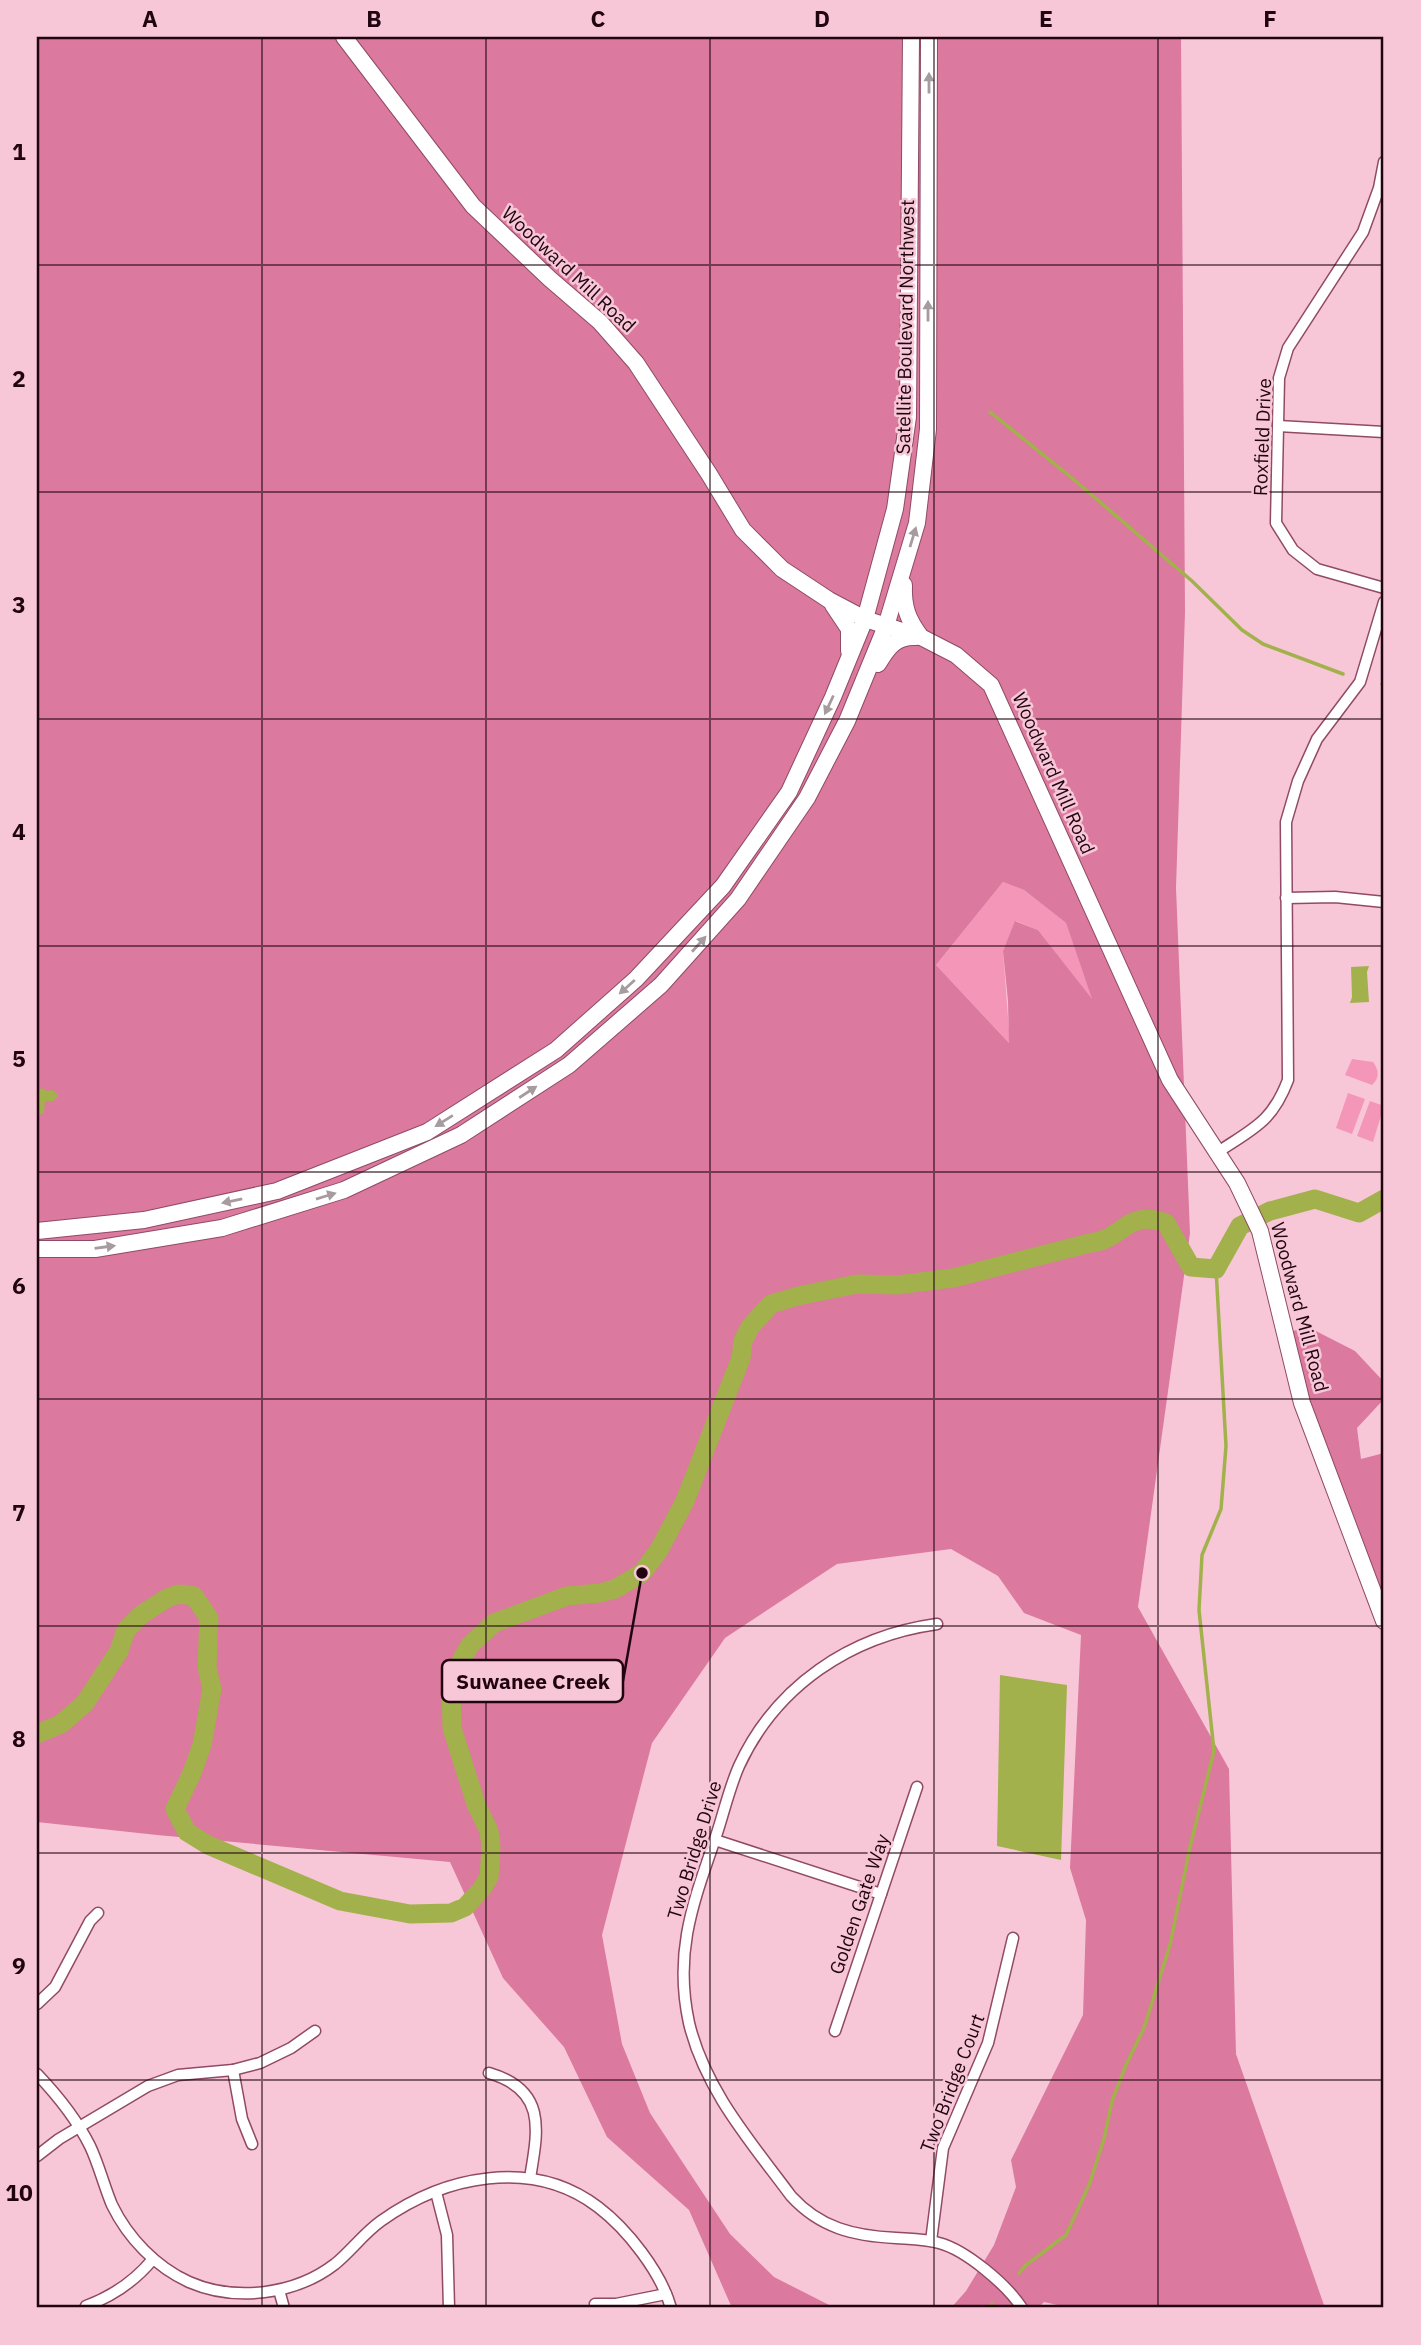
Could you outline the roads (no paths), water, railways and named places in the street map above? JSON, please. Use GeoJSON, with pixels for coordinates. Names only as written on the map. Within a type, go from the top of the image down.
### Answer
{"type":"FeatureCollection","features":[{"type":"Feature","properties":{"kind":"main road","name":"Woodward Mill Road"},"geometry":{"type":"LineString","coordinates":[[344,37],[472,206],[600,322],[636,363],[743,530],[782,569],[829,600],[866,620],[921,637],[956,655],[991,685],[1170,1080],[1244,1195],[1260,1231],[1302,1403],[1384,1621]]}},
{"type":"Feature","properties":{"kind":"main road","name":"Satellite Boulevard Northwest"},"geometry":{"type":"LineString","coordinates":[[37,1231],[144,1220],[278,1191],[426,1132],[556,1050],[636,979],[723,886],[789,792],[866,620],[895,509],[908,417],[911,37]]}},
{"type":"Feature","properties":{"kind":"main road","name":"Satellite Boulevard Northwest"},"geometry":{"type":"LineString","coordinates":[[37,1249],[95,1249],[222,1228],[344,1190],[461,1135],[558,1072],[661,985],[738,899],[807,798],[847,721],[886,626],[917,523],[928,429],[929,37]]}},
{"type":"Feature","properties":{"kind":"main road"},"geometry":{"type":"LineString","coordinates":[[829,600],[845,605],[855,602],[863,596],[880,563]]}},
{"type":"Feature","properties":{"kind":"main road"},"geometry":{"type":"LineString","coordinates":[[905,564],[903,600],[908,619],[921,637]]}},
{"type":"Feature","properties":{"kind":"main road"},"geometry":{"type":"LineString","coordinates":[[829,600],[849,629],[848,660]]}},
{"type":"Feature","properties":{"kind":"main road"},"geometry":{"type":"LineString","coordinates":[[847,721],[886,650],[907,636],[921,637]]}},
{"type":"Feature","properties":{"kind":"street","name":"Roxfield Drive"},"geometry":{"type":"LineString","coordinates":[[1384,162],[1379,187],[1363,232],[1288,348],[1279,378],[1276,523],[1293,550],[1317,569],[1384,588]]}},
{"type":"Feature","properties":{"kind":"street"},"geometry":{"type":"LineString","coordinates":[[1278,426],[1384,432]]}},
{"type":"Feature","properties":{"kind":"street"},"geometry":{"type":"LineString","coordinates":[[1218,1152],[1263,1122],[1279,1103],[1288,1080],[1286,822],[1298,781],[1317,739],[1360,682],[1384,602]]}},
{"type":"Feature","properties":{"kind":"street"},"geometry":{"type":"LineString","coordinates":[[1286,898],[1335,897],[1384,902]]}},
{"type":"Feature","properties":{"kind":"street","name":"Two Bridge Drive"},"geometry":{"type":"LineString","coordinates":[[937,1624],[886,1635],[854,1648],[825,1665],[792,1692],[763,1724],[745,1754],[732,1785],[692,1908],[684,1968],[685,2000],[692,2032],[711,2083],[791,2196],[812,2216],[838,2230],[860,2235],[931,2241],[951,2247],[1000,2284],[1022,2308]]}},
{"type":"Feature","properties":{"kind":"street","name":"Golden Gate Way"},"geometry":{"type":"LineString","coordinates":[[835,2031],[917,1787]]}},
{"type":"Feature","properties":{"kind":"street"},"geometry":{"type":"LineString","coordinates":[[715,1840],[881,1894]]}},
{"type":"Feature","properties":{"kind":"street"},"geometry":{"type":"LineString","coordinates":[[37,2004],[55,1987],[90,1921],[98,1913]]}},
{"type":"Feature","properties":{"kind":"street","name":"Two Bridge Court"},"geometry":{"type":"LineString","coordinates":[[931,2241],[943,2148],[988,2043],[1013,1938]]}},
{"type":"Feature","properties":{"kind":"street"},"geometry":{"type":"LineString","coordinates":[[37,2156],[54,2142],[137,2092],[163,2080],[184,2074],[233,2070],[268,2060],[315,2031]]}},
{"type":"Feature","properties":{"kind":"street"},"geometry":{"type":"LineString","coordinates":[[233,2070],[242,2119],[252,2144]]}},
{"type":"Feature","properties":{"kind":"street"},"geometry":{"type":"LineString","coordinates":[[489,2073],[507,2079],[517,2087],[534,2112],[537,2125],[530,2178]]}},
{"type":"Feature","properties":{"kind":"street"},"geometry":{"type":"LineString","coordinates":[[37,2074],[79,2127],[95,2158],[119,2218],[129,2233],[153,2259],[177,2276],[205,2288],[234,2293],[279,2290],[301,2284],[337,2262],[384,2219],[436,2192],[483,2178],[508,2176],[530,2178],[566,2189],[586,2198],[604,2211],[656,2274],[671,2308]]}},
{"type":"Feature","properties":{"kind":"street"},"geometry":{"type":"LineString","coordinates":[[436,2192],[447,2235],[449,2308]]}},
{"type":"Feature","properties":{"kind":"street"},"geometry":{"type":"LineString","coordinates":[[86,2306],[113,2294],[153,2259]]}},
{"type":"Feature","properties":{"kind":"street"},"geometry":{"type":"LineString","coordinates":[[279,2290],[284,2308]]}},
{"type":"Feature","properties":{"kind":"street"},"geometry":{"type":"LineString","coordinates":[[595,2304],[616,2304],[666,2294]]}},
{"type":"Feature","properties":{"kind":"waterway"},"geometry":{"type":"LineString","coordinates":[[990,412],[1192,581],[1242,630],[1263,644],[1343,674]]}},
{"type":"Feature","properties":{"kind":"waterway"},"geometry":{"type":"LineString","coordinates":[[37,1734],[61,1724],[85,1703],[119,1651],[126,1630],[141,1615],[167,1598],[179,1594],[194,1596],[209,1618],[207,1667],[212,1689],[202,1745],[175,1809],[187,1832],[208,1845],[340,1901],[410,1914],[451,1913],[465,1907],[489,1877],[491,1847],[489,1831],[476,1804],[452,1728],[451,1688],[462,1659],[470,1645],[494,1623],[567,1596],[615,1589],[642,1573],[659,1550],[685,1501],[741,1358],[743,1341],[750,1327],[771,1304],[857,1284],[897,1285],[953,1278],[1102,1240],[1133,1222],[1142,1220],[1166,1223],[1191,1267],[1216,1269],[1240,1226],[1270,1211],[1315,1199],[1359,1213],[1384,1199]]}},
{"type":"Feature","properties":{"kind":"waterway"},"geometry":{"type":"LineString","coordinates":[[1019,2273],[1066,2235],[1089,2185],[1104,2139],[1112,2101],[1144,2028],[1170,1945],[1190,1847],[1214,1751],[1199,1610],[1202,1555],[1221,1509],[1226,1446],[1216,1269]]}},
{"type":"Feature","properties":{"kind":"waterway"},"geometry":{"type":"LineString","coordinates":[[988,2308],[992,2304]]}},
{"type":"Feature","properties":{"kind":"place","name":"Suwanee Creek"},"geometry":{"type":"Point","coordinates":[642,1573]}}]}
